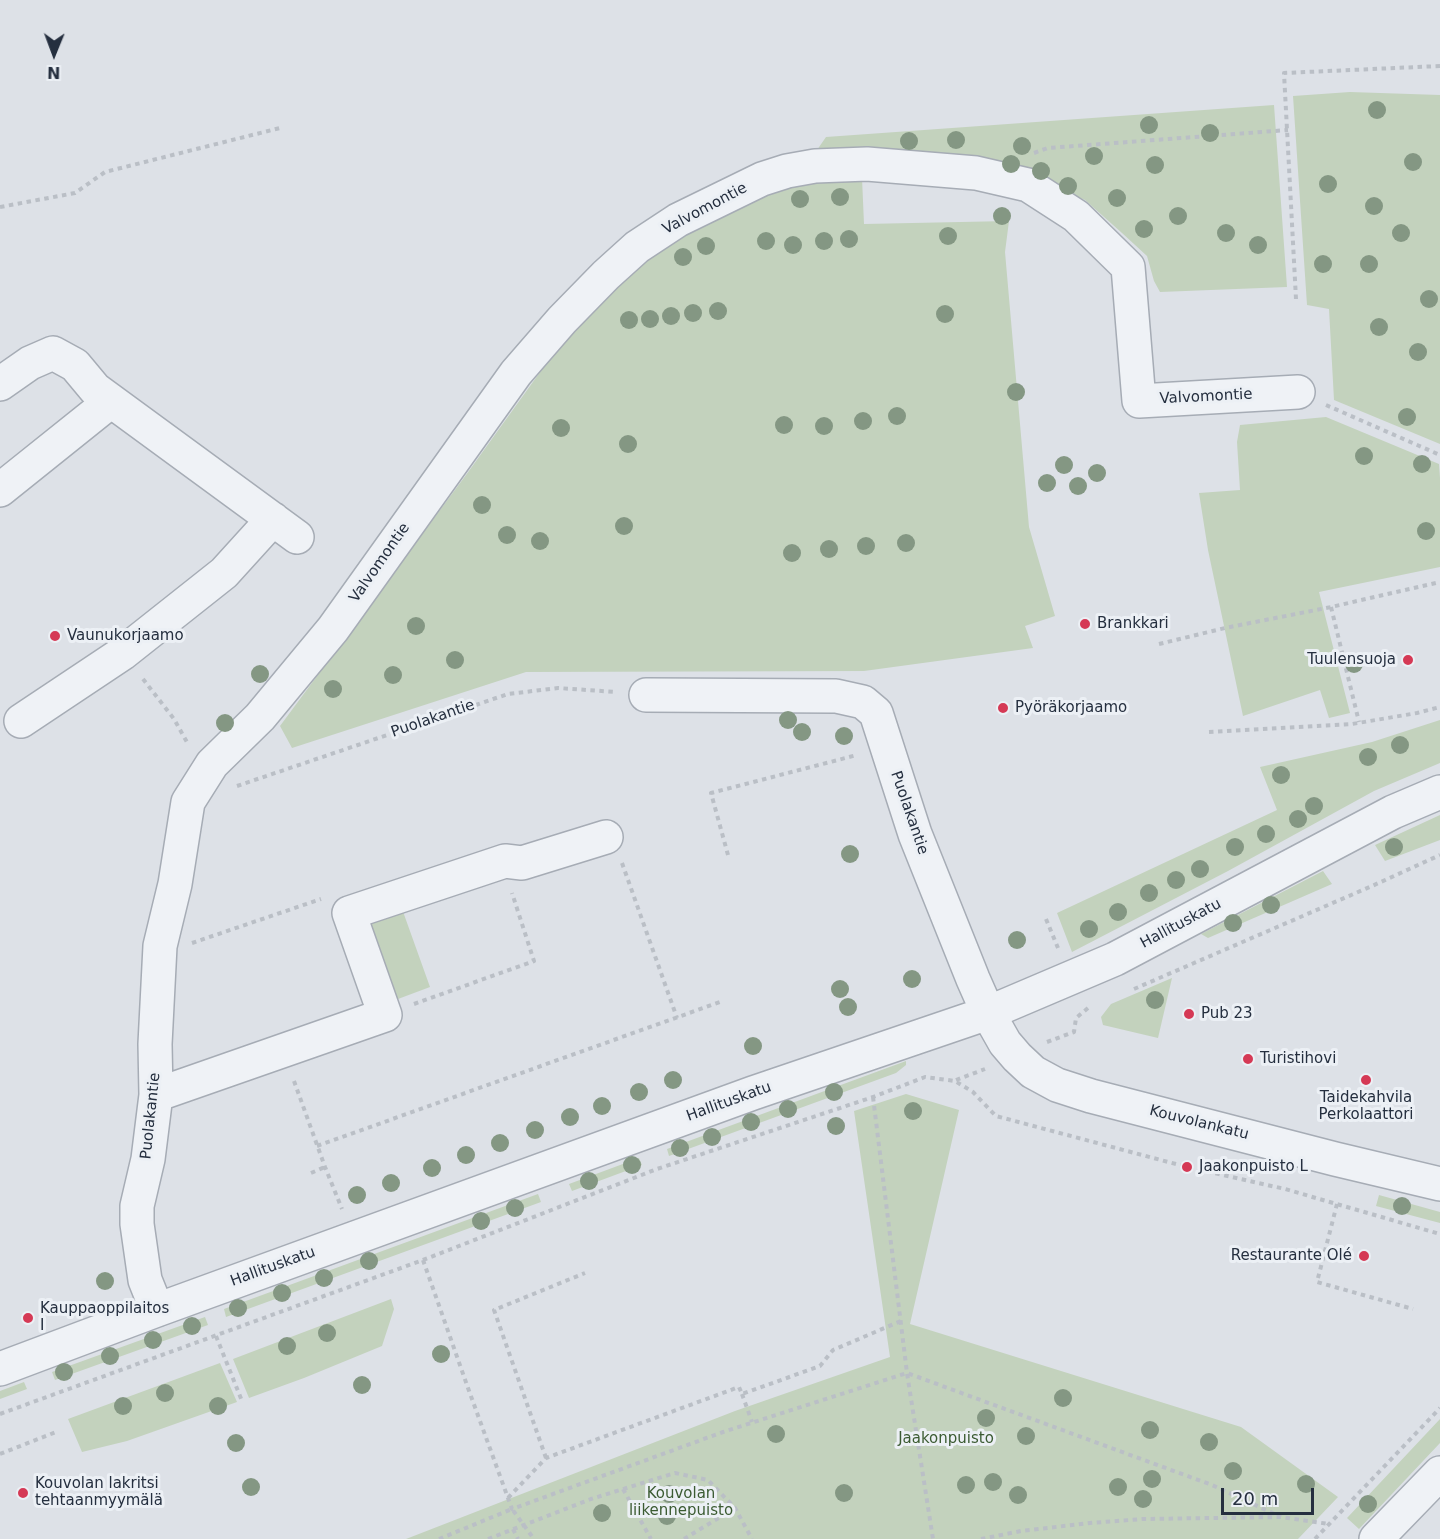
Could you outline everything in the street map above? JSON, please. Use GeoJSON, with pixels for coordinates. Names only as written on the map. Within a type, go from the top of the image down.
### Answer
{"type":"FeatureCollection","features":[{"type":"Feature","properties":{"kind":"street","name":"Valvomontie"},"geometry":{"type":"LineString","coordinates":[[188,802],[212,764],[260,717],[333,629],[516,373],[562,320],[637,248],[678,220],[762,179],[787,171],[815,166],[867,164],[976,173],[1028,185],[1076,216],[1128,267],[1139,401],[1298,392]]}},
{"type":"Feature","properties":{"kind":"street"},"geometry":{"type":"LineString","coordinates":[[0,384],[30,363],[53,353],[75,365],[94,388],[285,528],[123,653],[21,721]]}},
{"type":"Feature","properties":{"kind":"street"},"geometry":{"type":"LineString","coordinates":[[0,490],[111,401]]}},
{"type":"Feature","properties":{"kind":"street","name":"Puolakantie"},"geometry":{"type":"LineString","coordinates":[[646,695],[836,696],[863,702],[876,713],[915,834],[988,1013]]}},
{"type":"Feature","properties":{"kind":"street","name":"Hallituskatu"},"geometry":{"type":"LineString","coordinates":[[0,1369],[753,1093],[988,1013],[1115,959],[1393,812],[1440,792]]}},
{"type":"Feature","properties":{"kind":"street","name":"Puolakantie"},"geometry":{"type":"LineString","coordinates":[[157,1310],[145,1280],[137,1224],[137,1206],[148,1159],[156,1095],[155,1044],[160,946],[175,884],[188,802]]}},
{"type":"Feature","properties":{"kind":"street"},"geometry":{"type":"LineString","coordinates":[[156,1095],[385,1015],[349,913],[505,861],[522,863],[613,847]]}},
{"type":"Feature","properties":{"kind":"street","name":"Kouvolankatu"},"geometry":{"type":"LineString","coordinates":[[988,1013],[1005,1043],[1017,1057],[1033,1072],[1057,1085],[1091,1096],[1440,1184]]}},
{"type":"Feature","properties":{"kind":"street"},"geometry":{"type":"LineString","coordinates":[[1376,1539],[1440,1473]]}},
{"type":"Feature","properties":{"kind":"path"},"geometry":{"type":"LineString","coordinates":[[1296,299],[1284,73],[1440,66]]}},
{"type":"Feature","properties":{"kind":"path"},"geometry":{"type":"LineString","coordinates":[[0,207],[75,193],[105,172],[280,128]]}},
{"type":"Feature","properties":{"kind":"path"},"geometry":{"type":"LineString","coordinates":[[1028,155],[1048,148],[1288,130]]}},
{"type":"Feature","properties":{"kind":"path"},"geometry":{"type":"LineString","coordinates":[[1298,392],[1440,455]]}},
{"type":"Feature","properties":{"kind":"path"},"geometry":{"type":"LineString","coordinates":[[1159,644],[1440,582]]}},
{"type":"Feature","properties":{"kind":"path"},"geometry":{"type":"LineString","coordinates":[[1331,607],[1359,722]]}},
{"type":"Feature","properties":{"kind":"path"},"geometry":{"type":"LineString","coordinates":[[123,653],[174,719],[193,752]]}},
{"type":"Feature","properties":{"kind":"path","name":"Puolakantie"},"geometry":{"type":"LineString","coordinates":[[188,802],[508,694],[558,688],[646,695]]}},
{"type":"Feature","properties":{"kind":"path"},"geometry":{"type":"LineString","coordinates":[[1209,732],[1338,725],[1418,713],[1440,707]]}},
{"type":"Feature","properties":{"kind":"path"},"geometry":{"type":"LineString","coordinates":[[728,855],[711,793],[744,782],[887,747]]}},
{"type":"Feature","properties":{"kind":"path"},"geometry":{"type":"LineString","coordinates":[[613,847],[677,1018]]}},
{"type":"Feature","properties":{"kind":"path"},"geometry":{"type":"LineString","coordinates":[[1133,989],[1440,855]]}},
{"type":"Feature","properties":{"kind":"path"},"geometry":{"type":"LineString","coordinates":[[385,1015],[534,961],[507,879],[522,863]]}},
{"type":"Feature","properties":{"kind":"path"},"geometry":{"type":"LineString","coordinates":[[160,946],[180,948],[322,899],[349,913]]}},
{"type":"Feature","properties":{"kind":"path"},"geometry":{"type":"LineString","coordinates":[[1046,919],[1056,943]]}},
{"type":"Feature","properties":{"kind":"path"},"geometry":{"type":"LineString","coordinates":[[317,1146],[720,1002]]}},
{"type":"Feature","properties":{"kind":"path"},"geometry":{"type":"LineString","coordinates":[[1047,1042],[1074,1032],[1076,1018],[1094,1005]]}},
{"type":"Feature","properties":{"kind":"path"},"geometry":{"type":"LineString","coordinates":[[282,1050],[344,1216]]}},
{"type":"Feature","properties":{"kind":"path"},"geometry":{"type":"LineString","coordinates":[[955,1081],[972,1074]]}},
{"type":"Feature","properties":{"kind":"path"},"geometry":{"type":"LineString","coordinates":[[0,1414],[423,1260],[657,1169],[873,1097],[925,1077],[955,1081],[973,1092],[996,1116],[1187,1167],[1285,1189],[1440,1234]]}},
{"type":"Feature","properties":{"kind":"path"},"geometry":{"type":"LineString","coordinates":[[873,1097],[908,1373],[933,1539]]}},
{"type":"Feature","properties":{"kind":"path"},"geometry":{"type":"LineString","coordinates":[[312,1173],[324,1167]]}},
{"type":"Feature","properties":{"kind":"path"},"geometry":{"type":"LineString","coordinates":[[1337,1204],[1317,1282],[1413,1309]]}},
{"type":"Feature","properties":{"kind":"path"},"geometry":{"type":"LineString","coordinates":[[423,1260],[512,1509],[534,1539]]}},
{"type":"Feature","properties":{"kind":"path"},"geometry":{"type":"LineString","coordinates":[[546,1458],[494,1310],[585,1274]]}},
{"type":"Feature","properties":{"kind":"path"},"geometry":{"type":"LineString","coordinates":[[742,1394],[820,1366],[833,1350],[901,1321]]}},
{"type":"Feature","properties":{"kind":"path"},"geometry":{"type":"LineString","coordinates":[[216,1336],[242,1401]]}},
{"type":"Feature","properties":{"kind":"path"},"geometry":{"type":"LineString","coordinates":[[439,1539],[512,1509],[723,1432],[908,1373],[1212,1485],[1281,1517]]}},
{"type":"Feature","properties":{"kind":"path"},"geometry":{"type":"LineString","coordinates":[[508,1498],[546,1458],[739,1387],[752,1422]]}},
{"type":"Feature","properties":{"kind":"path"},"geometry":{"type":"LineString","coordinates":[[1315,1539],[1440,1408]]}},
{"type":"Feature","properties":{"kind":"path"},"geometry":{"type":"LineString","coordinates":[[0,1454],[56,1432]]}},
{"type":"Feature","properties":{"kind":"path"},"geometry":{"type":"LineString","coordinates":[[488,1539],[591,1499],[675,1473],[708,1480],[735,1508],[752,1539]]}},
{"type":"Feature","properties":{"kind":"path"},"geometry":{"type":"LineString","coordinates":[[623,1489],[651,1539]]}},
{"type":"Feature","properties":{"kind":"path"},"geometry":{"type":"LineString","coordinates":[[684,1539],[735,1508]]}},
{"type":"Feature","properties":{"kind":"path"},"geometry":{"type":"LineString","coordinates":[[981,1539],[1021,1531],[1143,1520],[1281,1517],[1329,1524]]}},
{"type":"Feature","properties":{"kind":"path"},"geometry":{"type":"LineString","coordinates":[[513,1529],[518,1539]]}},
{"type":"Feature","properties":{"kind":"green space"},"geometry":{"type":"Polygon","coordinates":[[[1350,92],[1440,95],[1440,444],[1334,400],[1329,309],[1307,305],[1293,96],[1350,92]]]}},
{"type":"Feature","properties":{"kind":"green space"},"geometry":{"type":"Polygon","coordinates":[[[1274,105],[1287,287],[1160,292],[1154,281],[1147,256],[1122,233],[1085,200],[1037,179],[817,150],[826,137],[1274,105]]]}},
{"type":"Feature","properties":{"kind":"green space"},"geometry":{"type":"Polygon","coordinates":[[[862,178],[864,224],[1009,221],[1005,252],[1029,527],[1055,616],[1025,626],[1033,648],[864,671],[526,672],[292,748],[280,726],[561,343],[618,285],[654,251],[778,186],[862,178]]]}},
{"type":"Feature","properties":{"kind":"green space"},"geometry":{"type":"Polygon","coordinates":[[[1326,417],[1439,464],[1440,567],[1319,592],[1350,713],[1329,718],[1320,690],[1243,716],[1208,550],[1199,493],[1240,490],[1237,442],[1240,425],[1326,417]]]}},
{"type":"Feature","properties":{"kind":"green space"},"geometry":{"type":"Polygon","coordinates":[[[1440,720],[1440,763],[1374,791],[1228,871],[1072,952],[1057,913],[1277,810],[1260,767],[1372,742],[1440,720]]]}},
{"type":"Feature","properties":{"kind":"green space"},"geometry":{"type":"Polygon","coordinates":[[[1440,815],[1440,840],[1385,861],[1375,845],[1440,815]]]}},
{"type":"Feature","properties":{"kind":"green space"},"geometry":{"type":"Polygon","coordinates":[[[1323,871],[1332,884],[1208,938],[1201,934],[1323,871]]]}},
{"type":"Feature","properties":{"kind":"green space"},"geometry":{"type":"Polygon","coordinates":[[[401,906],[430,987],[390,1002],[360,921],[401,906]]]}},
{"type":"Feature","properties":{"kind":"green space"},"geometry":{"type":"Polygon","coordinates":[[[1172,978],[1158,1038],[1103,1025],[1101,1017],[1111,1004],[1172,978]]]}},
{"type":"Feature","properties":{"kind":"green space"},"geometry":{"type":"Polygon","coordinates":[[[906,1061],[906,1065],[896,1073],[669,1156],[667,1149],[906,1061]]]}},
{"type":"Feature","properties":{"kind":"green space","name":"Jaakonpuisto"},"geometry":{"type":"Polygon","coordinates":[[[906,1094],[959,1110],[910,1324],[1241,1427],[1338,1497],[1298,1539],[406,1539],[735,1411],[890,1357],[854,1111],[906,1094]]]}},
{"type":"Feature","properties":{"kind":"green space"},"geometry":{"type":"Polygon","coordinates":[[[639,1158],[642,1165],[572,1191],[569,1184],[639,1158]]]}},
{"type":"Feature","properties":{"kind":"green space"},"geometry":{"type":"Polygon","coordinates":[[[538,1194],[541,1202],[226,1317],[224,1309],[538,1194]]]}},
{"type":"Feature","properties":{"kind":"green space"},"geometry":{"type":"Polygon","coordinates":[[[1379,1195],[1440,1212],[1440,1223],[1376,1206],[1379,1195]]]}},
{"type":"Feature","properties":{"kind":"green space"},"geometry":{"type":"Polygon","coordinates":[[[391,1299],[394,1309],[382,1346],[249,1398],[233,1359],[391,1299]]]}},
{"type":"Feature","properties":{"kind":"green space"},"geometry":{"type":"Polygon","coordinates":[[[205,1317],[208,1325],[55,1380],[52,1372],[205,1317]]]}},
{"type":"Feature","properties":{"kind":"green space"},"geometry":{"type":"Polygon","coordinates":[[[220,1363],[237,1402],[127,1441],[82,1452],[68,1419],[220,1363]]]}},
{"type":"Feature","properties":{"kind":"green space"},"geometry":{"type":"Polygon","coordinates":[[[24,1382],[27,1389],[0,1399],[0,1391],[24,1382]]]}},
{"type":"Feature","properties":{"kind":"green space"},"geometry":{"type":"Polygon","coordinates":[[[1440,1419],[1440,1443],[1359,1529],[1347,1518],[1440,1419]]]}},
{"type":"Feature","properties":{"kind":"place","name":"Brankkari"},"geometry":{"type":"Point","coordinates":[1085,624]}},
{"type":"Feature","properties":{"kind":"place","name":"Vaunukorjaamo"},"geometry":{"type":"Point","coordinates":[55,636]}},
{"type":"Feature","properties":{"kind":"place","name":"Tuulensuoja"},"geometry":{"type":"Point","coordinates":[1408,660]}},
{"type":"Feature","properties":{"kind":"place","name":"Pyöräkorjaamo"},"geometry":{"type":"Point","coordinates":[1003,708]}},
{"type":"Feature","properties":{"kind":"place","name":"Pub 23"},"geometry":{"type":"Point","coordinates":[1189,1014]}},
{"type":"Feature","properties":{"kind":"place","name":"Turistihovi"},"geometry":{"type":"Point","coordinates":[1248,1059]}},
{"type":"Feature","properties":{"kind":"place","name":"Taidekahvila Perkolaattori"},"geometry":{"type":"Point","coordinates":[1366,1080]}},
{"type":"Feature","properties":{"kind":"place","name":"Jaakonpuisto L"},"geometry":{"type":"Point","coordinates":[1187,1167]}},
{"type":"Feature","properties":{"kind":"place","name":"Restaurante Olé"},"geometry":{"type":"Point","coordinates":[1364,1256]}},
{"type":"Feature","properties":{"kind":"place","name":"Kauppaoppilaitos I"},"geometry":{"type":"Point","coordinates":[28,1318]}},
{"type":"Feature","properties":{"kind":"place","name":"Kouvolan lakritsi tehtaanmyymälä"},"geometry":{"type":"Point","coordinates":[23,1493]}},
{"type":"Feature","properties":{"kind":"park label","name":"Kouvolan liikennepuisto"},"geometry":{"type":"Point","coordinates":[681,1502]}}]}
